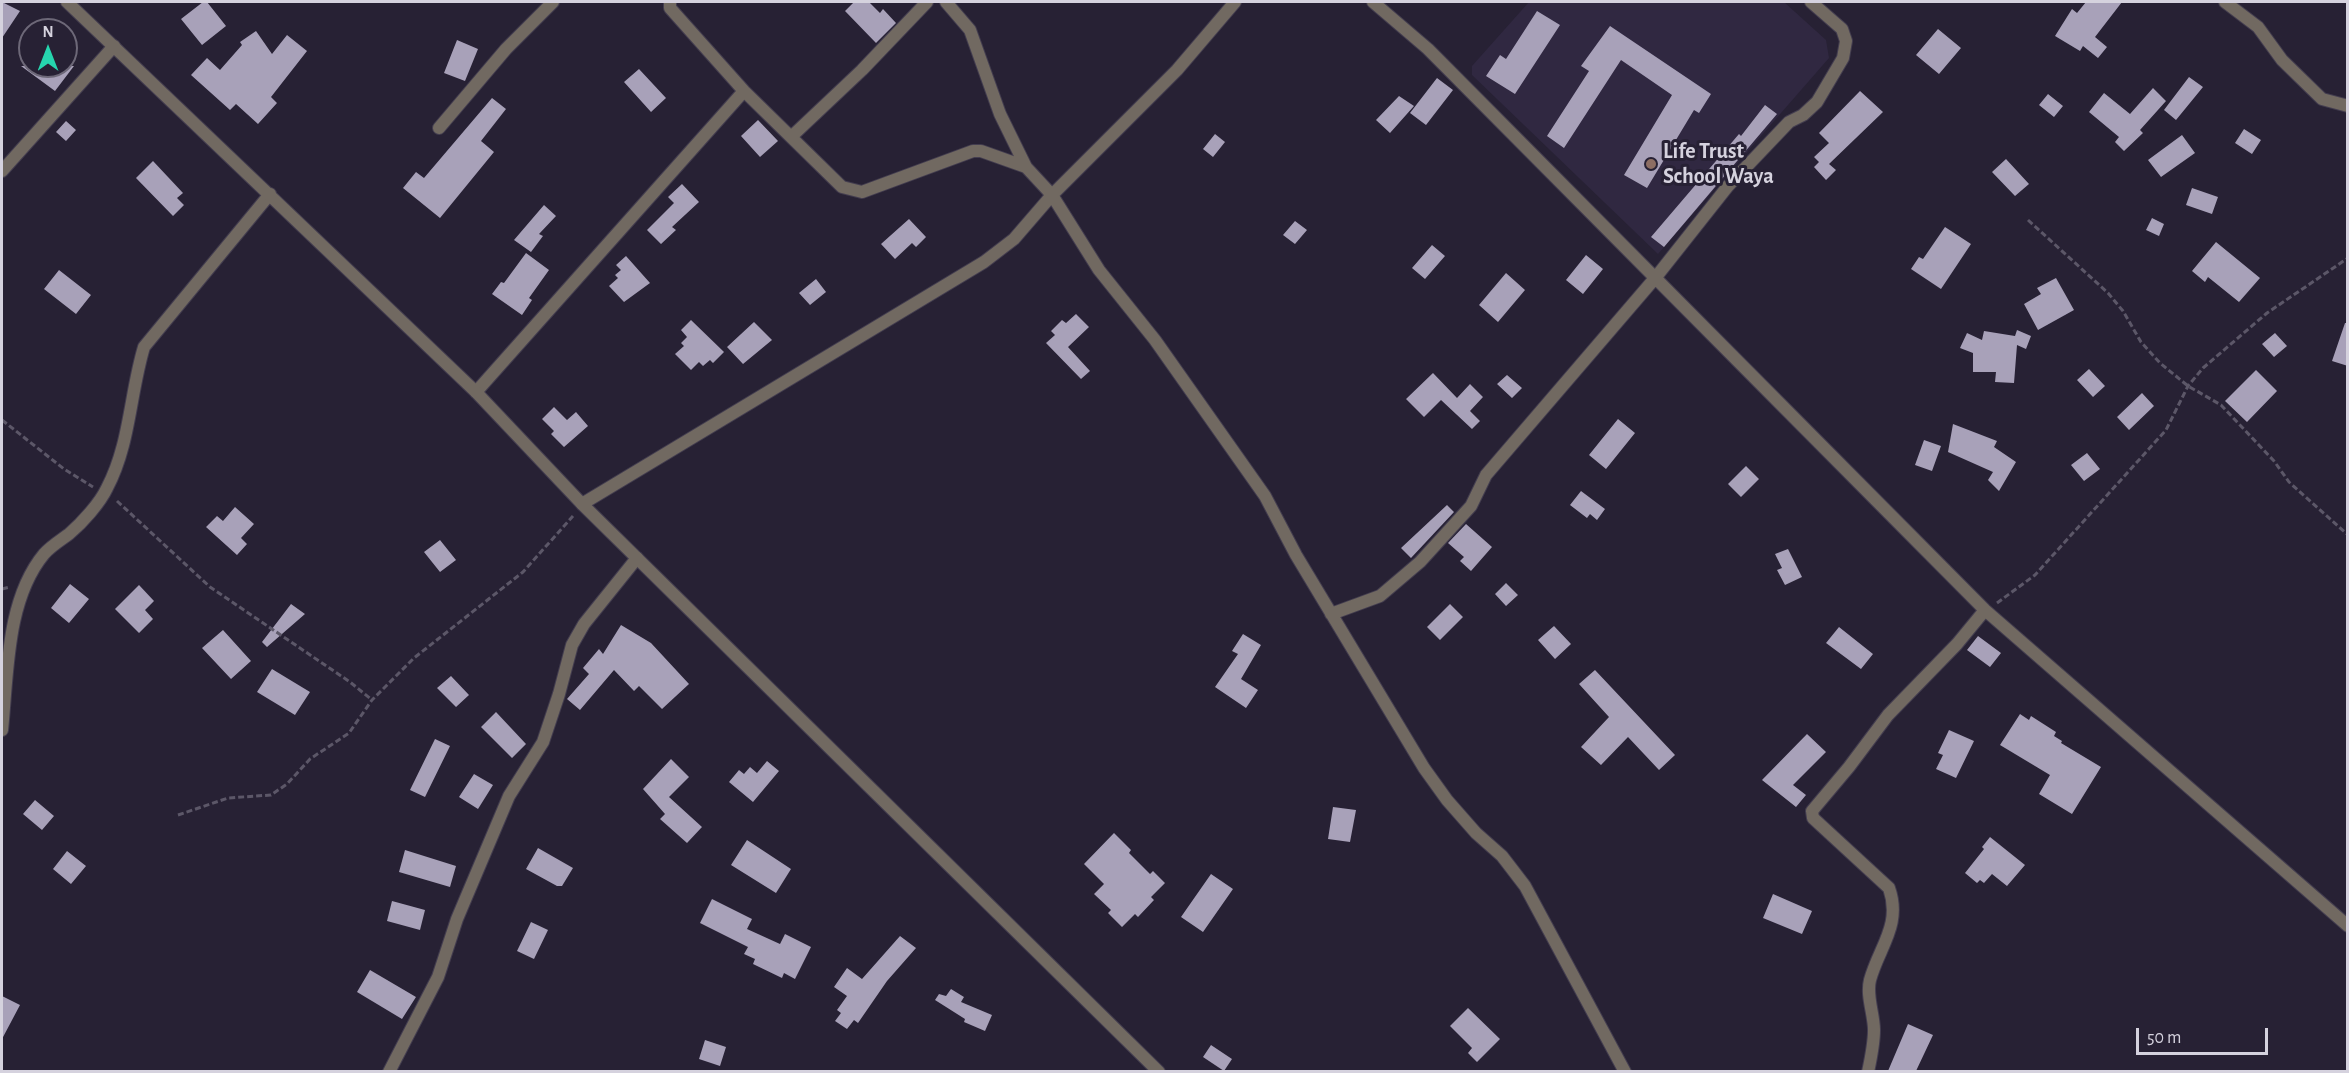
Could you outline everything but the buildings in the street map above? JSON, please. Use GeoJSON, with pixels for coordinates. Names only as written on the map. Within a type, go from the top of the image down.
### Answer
{"type":"FeatureCollection","features":[{"type":"Feature","properties":{"kind":"street"},"geometry":{"type":"LineString","coordinates":[[67,2],[476,392],[582,504],[1159,1071]]}},
{"type":"Feature","properties":{"kind":"street"},"geometry":{"type":"LineString","coordinates":[[439,128],[506,49],[553,2]]}},
{"type":"Feature","properties":{"kind":"street"},"geometry":{"type":"LineString","coordinates":[[670,2],[670,8],[744,91],[842,187],[850,191],[862,192],[973,152],[981,151],[1026,167]]}},
{"type":"Feature","properties":{"kind":"street"},"geometry":{"type":"LineString","coordinates":[[791,137],[862,70],[927,2]]}},
{"type":"Feature","properties":{"kind":"street"},"geometry":{"type":"LineString","coordinates":[[946,2],[970,30],[1000,114],[1026,167],[1052,195],[1099,270],[1155,340],[1265,496],[1331,614],[1424,768],[1447,800],[1476,833],[1502,856],[1525,886],[1625,1071]]}},
{"type":"Feature","properties":{"kind":"street"},"geometry":{"type":"LineString","coordinates":[[582,504],[984,262],[1014,239],[1052,195],[1177,70],[1235,2]]}},
{"type":"Feature","properties":{"kind":"street"},"geometry":{"type":"LineString","coordinates":[[1373,2],[1428,49],[1985,610],[2348,926]]}},
{"type":"Feature","properties":{"kind":"street"},"geometry":{"type":"LineString","coordinates":[[1331,614],[1380,596],[1451,532],[1471,506],[1486,474],[1656,277],[1728,186],[1790,122],[1803,115],[1817,102],[1843,58],[1846,41],[1842,29],[1811,2]]}},
{"type":"Feature","properties":{"kind":"street"},"geometry":{"type":"LineString","coordinates":[[2225,2],[2258,27],[2282,60],[2322,99],[2348,106]]}},
{"type":"Feature","properties":{"kind":"street"},"geometry":{"type":"LineString","coordinates":[[2,171],[114,46]]}},
{"type":"Feature","properties":{"kind":"street"},"geometry":{"type":"LineString","coordinates":[[476,392],[744,91]]}},
{"type":"Feature","properties":{"kind":"street"},"geometry":{"type":"LineString","coordinates":[[2,730],[13,631],[24,591],[45,554],[72,532],[104,494],[126,433],[136,373],[144,347],[270,194]]}},
{"type":"Feature","properties":{"kind":"street"},"geometry":{"type":"LineString","coordinates":[[388,1071],[438,977],[457,919],[509,796],[543,742],[572,645],[584,624],[637,558]]}},
{"type":"Feature","properties":{"kind":"street"},"geometry":{"type":"LineString","coordinates":[[1868,1071],[1874,1030],[1869,986],[1886,945],[1894,904],[1892,894],[1889,888],[1813,818],[1812,811],[1888,715],[1957,644],[1985,610]]}},
{"type":"Feature","properties":{"kind":"path"},"geometry":{"type":"LineString","coordinates":[[2028,220],[2108,293],[2123,311],[2141,342],[2188,386],[2221,405],[2274,460],[2289,482],[2348,535]]}},
{"type":"Feature","properties":{"kind":"path"},"geometry":{"type":"LineString","coordinates":[[1985,610],[2009,596],[2035,575],[2166,430],[2188,386],[2203,368],[2267,313],[2348,258]]}},
{"type":"Feature","properties":{"kind":"path"},"geometry":{"type":"LineString","coordinates":[[2,420],[64,469],[121,503],[146,530],[210,587],[350,682],[372,700]]}},
{"type":"Feature","properties":{"kind":"path"},"geometry":{"type":"LineString","coordinates":[[177,815],[228,798],[271,795],[287,784],[310,759],[349,733],[372,700],[414,658],[523,572],[549,546],[582,504]]}},
{"type":"Feature","properties":{"kind":"shaded area","name":"Life Trust School Waya"},"geometry":{"type":"Polygon","coordinates":[[[1529,2],[1784,2],[1826,40],[1829,58],[1658,254],[1472,75],[1472,66],[1529,2]]]}},
{"type":"Feature","properties":{"kind":"place","name":"Life Trust School Waya"},"geometry":{"type":"Point","coordinates":[1651,164]}}]}
